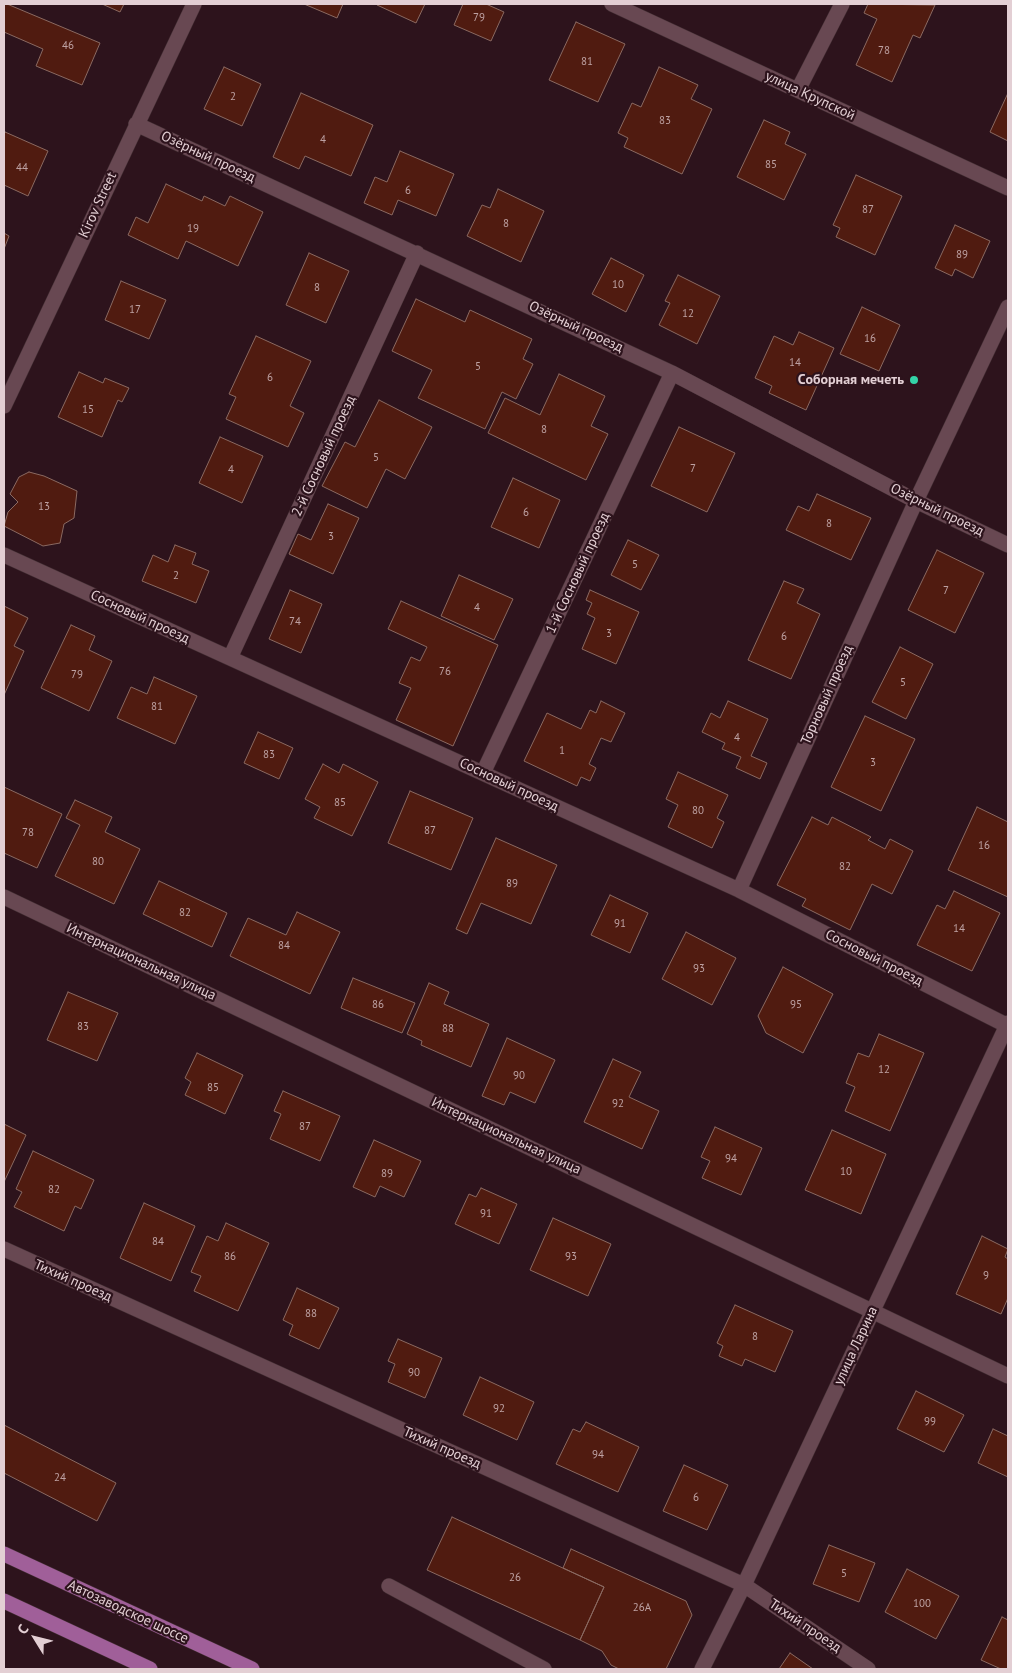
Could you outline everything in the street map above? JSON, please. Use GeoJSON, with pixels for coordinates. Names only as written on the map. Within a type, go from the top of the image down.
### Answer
{"type":"FeatureCollection","features":[{"type":"Feature","properties":{"kind":"main road","name":"Автозаводское шоссе"},"geometry":{"type":"LineString","coordinates":[[4,1554],[252,1669]]}},
{"type":"Feature","properties":{"kind":"main road"},"geometry":{"type":"LineString","coordinates":[[4,1602],[150,1669]]}},
{"type":"Feature","properties":{"kind":"street","name":"Kirov Street"},"geometry":{"type":"LineString","coordinates":[[4,406],[194,4]]}},
{"type":"Feature","properties":{"kind":"street","name":"улица Крупской"},"geometry":{"type":"LineString","coordinates":[[612,4],[1008,188]]}},
{"type":"Feature","properties":{"kind":"street"},"geometry":{"type":"LineString","coordinates":[[798,90],[842,4]]}},
{"type":"Feature","properties":{"kind":"street","name":"Озёрный проезд"},"geometry":{"type":"LineString","coordinates":[[136,124],[672,373],[916,501],[1008,545]]}},
{"type":"Feature","properties":{"kind":"street","name":"2-й Сосновый проезд"},"geometry":{"type":"LineString","coordinates":[[230,658],[417,253]]}},
{"type":"Feature","properties":{"kind":"street","name":"Торновый проезд"},"geometry":{"type":"LineString","coordinates":[[739,890],[916,501],[1008,307]]}},
{"type":"Feature","properties":{"kind":"street","name":"1-й Сосновый проезд"},"geometry":{"type":"LineString","coordinates":[[483,773],[672,373]]}},
{"type":"Feature","properties":{"kind":"street","name":"Сосновый проезд"},"geometry":{"type":"LineString","coordinates":[[4,555],[739,890],[1008,1025]]}},
{"type":"Feature","properties":{"kind":"street","name":"Интернациональная улица"},"geometry":{"type":"LineString","coordinates":[[4,897],[1008,1376]]}},
{"type":"Feature","properties":{"kind":"street","name":"улица Ларина"},"geometry":{"type":"LineString","coordinates":[[702,1669],[744,1585],[1008,1025]]}},
{"type":"Feature","properties":{"kind":"street","name":"Тихий проезд"},"geometry":{"type":"LineString","coordinates":[[4,1249],[744,1585],[868,1669]]}},
{"type":"Feature","properties":{"kind":"street"},"geometry":{"type":"LineString","coordinates":[[389,1586],[544,1669]]}},
{"type":"Feature","properties":{"kind":"building"},"geometry":{"type":"Polygon","coordinates":[[[4,4],[100,43],[82,85],[36,66],[43,49],[4,32],[4,4]]]}},
{"type":"Feature","properties":{"kind":"building"},"geometry":{"type":"Polygon","coordinates":[[[102,4],[124,4],[120,12],[102,4]]]}},
{"type":"Feature","properties":{"kind":"building"},"geometry":{"type":"Polygon","coordinates":[[[304,4],[343,4],[337,18],[304,4]]]}},
{"type":"Feature","properties":{"kind":"building"},"geometry":{"type":"Polygon","coordinates":[[[378,4],[425,4],[416,23],[378,4]]]}},
{"type":"Feature","properties":{"kind":"building"},"geometry":{"type":"Polygon","coordinates":[[[463,4],[486,4],[504,12],[491,41],[454,25],[463,4]]]}},
{"type":"Feature","properties":{"kind":"building"},"geometry":{"type":"Polygon","coordinates":[[[868,4],[935,5],[920,38],[913,35],[892,82],[856,65],[877,19],[864,13],[868,4]]]}},
{"type":"Feature","properties":{"kind":"building"},"geometry":{"type":"Polygon","coordinates":[[[576,22],[625,44],[598,102],[549,80],[576,22]]]}},
{"type":"Feature","properties":{"kind":"building"},"geometry":{"type":"Polygon","coordinates":[[[224,67],[261,84],[242,126],[204,109],[224,67]]]}},
{"type":"Feature","properties":{"kind":"building"},"geometry":{"type":"Polygon","coordinates":[[[659,67],[698,85],[691,99],[712,109],[682,174],[624,147],[628,138],[618,133],[632,103],[641,107],[659,67]]]}},
{"type":"Feature","properties":{"kind":"building"},"geometry":{"type":"Polygon","coordinates":[[[301,93],[373,125],[351,176],[305,156],[299,169],[273,157],[301,93]]]}},
{"type":"Feature","properties":{"kind":"building"},"geometry":{"type":"Polygon","coordinates":[[[1008,93],[1008,141],[990,132],[1008,93]]]}},
{"type":"Feature","properties":{"kind":"building"},"geometry":{"type":"Polygon","coordinates":[[[764,120],[790,132],[785,144],[806,154],[784,200],[737,177],[764,120]]]}},
{"type":"Feature","properties":{"kind":"building"},"geometry":{"type":"Polygon","coordinates":[[[5,132],[48,151],[28,196],[4,185],[5,132]]]}},
{"type":"Feature","properties":{"kind":"building"},"geometry":{"type":"Polygon","coordinates":[[[400,151],[454,174],[436,216],[398,200],[392,215],[364,203],[375,177],[387,182],[400,151]]]}},
{"type":"Feature","properties":{"kind":"building"},"geometry":{"type":"Polygon","coordinates":[[[856,175],[902,196],[875,255],[836,237],[840,228],[833,225],[856,175]]]}},
{"type":"Feature","properties":{"kind":"building"},"geometry":{"type":"Polygon","coordinates":[[[166,184],[202,201],[204,196],[225,206],[230,196],[263,212],[238,266],[186,241],[178,259],[128,235],[136,217],[148,223],[166,184]]]}},
{"type":"Feature","properties":{"kind":"building"},"geometry":{"type":"Polygon","coordinates":[[[498,189],[544,211],[521,262],[467,236],[482,205],[490,208],[498,189]]]}},
{"type":"Feature","properties":{"kind":"building"},"geometry":{"type":"Polygon","coordinates":[[[955,225],[990,241],[973,278],[955,269],[952,276],[935,268],[955,225]]]}},
{"type":"Feature","properties":{"kind":"building"},"geometry":{"type":"Polygon","coordinates":[[[4,233],[9,236],[4,249],[4,233]]]}},
{"type":"Feature","properties":{"kind":"building"},"geometry":{"type":"Polygon","coordinates":[[[309,253],[349,271],[326,323],[286,305],[309,253]]]}},
{"type":"Feature","properties":{"kind":"building"},"geometry":{"type":"Polygon","coordinates":[[[611,258],[644,275],[626,312],[592,294],[611,258]]]}},
{"type":"Feature","properties":{"kind":"building"},"geometry":{"type":"Polygon","coordinates":[[[678,275],[720,296],[697,344],[659,325],[670,303],[665,301],[678,275]]]}},
{"type":"Feature","properties":{"kind":"building"},"geometry":{"type":"Polygon","coordinates":[[[121,281],[166,300],[149,339],[105,320],[121,281]]]}},
{"type":"Feature","properties":{"kind":"building"},"geometry":{"type":"Polygon","coordinates":[[[416,299],[465,322],[470,310],[532,339],[523,359],[533,364],[516,399],[502,392],[485,429],[418,398],[432,370],[392,351],[416,299]]]}},
{"type":"Feature","properties":{"kind":"building"},"geometry":{"type":"Polygon","coordinates":[[[862,307],[900,325],[879,371],[840,354],[862,307]]]}},
{"type":"Feature","properties":{"kind":"building"},"geometry":{"type":"Polygon","coordinates":[[[799,332],[834,348],[806,410],[769,393],[772,386],[755,378],[774,336],[793,345],[799,332]]]}},
{"type":"Feature","properties":{"kind":"building"},"geometry":{"type":"Polygon","coordinates":[[[256,336],[311,361],[290,406],[304,413],[288,447],[226,419],[236,397],[229,394],[256,336]]]}},
{"type":"Feature","properties":{"kind":"building"},"geometry":{"type":"Polygon","coordinates":[[[79,372],[103,383],[105,378],[129,388],[122,402],[118,400],[102,437],[58,417],[79,372]]]}},
{"type":"Feature","properties":{"kind":"building"},"geometry":{"type":"Polygon","coordinates":[[[559,374],[605,396],[591,426],[608,434],[586,480],[488,433],[505,398],[540,415],[559,374]]]}},
{"type":"Feature","properties":{"kind":"building"},"geometry":{"type":"Polygon","coordinates":[[[379,400],[432,427],[405,479],[386,469],[367,508],[322,486],[345,442],[355,447],[379,400]]]}},
{"type":"Feature","properties":{"kind":"building"},"geometry":{"type":"Polygon","coordinates":[[[679,427],[735,453],[707,512],[651,486],[679,427]]]}},
{"type":"Feature","properties":{"kind":"building"},"geometry":{"type":"Polygon","coordinates":[[[220,437],[263,456],[242,503],[199,483],[220,437]]]}},
{"type":"Feature","properties":{"kind":"building"},"geometry":{"type":"Polygon","coordinates":[[[29,472],[44,476],[77,491],[74,518],[64,524],[60,543],[43,546],[4,526],[8,512],[18,502],[10,494],[19,477],[29,472]]]}},
{"type":"Feature","properties":{"kind":"building"},"geometry":{"type":"Polygon","coordinates":[[[513,478],[560,500],[539,548],[491,527],[513,478]]]}},
{"type":"Feature","properties":{"kind":"building"},"geometry":{"type":"Polygon","coordinates":[[[817,494],[871,518],[851,560],[786,530],[798,506],[809,511],[817,494]]]}},
{"type":"Feature","properties":{"kind":"building"},"geometry":{"type":"Polygon","coordinates":[[[328,504],[359,518],[333,574],[289,554],[298,534],[311,540],[328,504]]]}},
{"type":"Feature","properties":{"kind":"building"},"geometry":{"type":"Polygon","coordinates":[[[628,540],[659,555],[641,590],[611,575],[628,540]]]}},
{"type":"Feature","properties":{"kind":"building"},"geometry":{"type":"Polygon","coordinates":[[[175,545],[196,553],[192,564],[209,571],[196,603],[142,581],[153,555],[168,562],[175,545]]]}},
{"type":"Feature","properties":{"kind":"building"},"geometry":{"type":"Polygon","coordinates":[[[937,550],[984,573],[955,633],[908,610],[937,550]]]}},
{"type":"Feature","properties":{"kind":"building"},"geometry":{"type":"Polygon","coordinates":[[[459,575],[513,599],[494,640],[441,616],[459,575]]]}},
{"type":"Feature","properties":{"kind":"building"},"geometry":{"type":"Polygon","coordinates":[[[784,581],[804,589],[797,603],[820,614],[791,679],[748,660],[784,581]]]}},
{"type":"Feature","properties":{"kind":"building"},"geometry":{"type":"Polygon","coordinates":[[[290,590],[322,604],[301,653],[269,639],[290,590]]]}},
{"type":"Feature","properties":{"kind":"building"},"geometry":{"type":"Polygon","coordinates":[[[590,590],[639,612],[616,664],[582,649],[595,618],[587,614],[592,603],[586,600],[590,590]]]}},
{"type":"Feature","properties":{"kind":"building"},"geometry":{"type":"Polygon","coordinates":[[[401,601],[498,645],[453,746],[396,720],[411,688],[399,683],[411,657],[420,661],[427,647],[388,629],[401,601]]]}},
{"type":"Feature","properties":{"kind":"building"},"geometry":{"type":"Polygon","coordinates":[[[4,606],[28,618],[14,646],[24,651],[4,695],[4,606]]]}},
{"type":"Feature","properties":{"kind":"building"},"geometry":{"type":"Polygon","coordinates":[[[71,625],[95,636],[89,650],[112,661],[89,711],[41,688],[71,625]]]}},
{"type":"Feature","properties":{"kind":"building"},"geometry":{"type":"Polygon","coordinates":[[[900,647],[933,664],[906,719],[872,702],[900,647]]]}},
{"type":"Feature","properties":{"kind":"building"},"geometry":{"type":"Polygon","coordinates":[[[154,677],[197,696],[175,744],[117,718],[131,687],[147,694],[154,677]]]}},
{"type":"Feature","properties":{"kind":"building"},"geometry":{"type":"Polygon","coordinates":[[[601,701],[625,713],[611,742],[601,738],[589,764],[596,768],[590,781],[581,777],[577,786],[524,761],[547,713],[581,729],[590,710],[596,713],[601,701]]]}},
{"type":"Feature","properties":{"kind":"building"},"geometry":{"type":"Polygon","coordinates":[[[728,701],[768,719],[751,756],[767,763],[760,779],[736,768],[741,757],[722,749],[725,743],[702,732],[711,713],[720,718],[728,701]]]}},
{"type":"Feature","properties":{"kind":"building"},"geometry":{"type":"Polygon","coordinates":[[[865,716],[915,739],[881,811],[831,787],[865,716]]]}},
{"type":"Feature","properties":{"kind":"building"},"geometry":{"type":"Polygon","coordinates":[[[258,732],[293,748],[279,779],[244,763],[258,732]]]}},
{"type":"Feature","properties":{"kind":"building"},"geometry":{"type":"Polygon","coordinates":[[[323,764],[339,773],[343,764],[378,782],[352,836],[314,818],[320,807],[305,799],[323,764]]]}},
{"type":"Feature","properties":{"kind":"building"},"geometry":{"type":"Polygon","coordinates":[[[678,772],[728,795],[717,818],[724,822],[712,848],[668,827],[678,805],[666,799],[678,772]]]}},
{"type":"Feature","properties":{"kind":"building"},"geometry":{"type":"Polygon","coordinates":[[[4,787],[62,814],[37,868],[4,853],[4,787]]]}},
{"type":"Feature","properties":{"kind":"building"},"geometry":{"type":"Polygon","coordinates":[[[410,791],[473,818],[451,870],[388,843],[410,791]]]}},
{"type":"Feature","properties":{"kind":"building"},"geometry":{"type":"Polygon","coordinates":[[[75,800],[112,817],[105,832],[140,849],[114,904],[55,876],[80,825],[66,818],[75,800]]]}},
{"type":"Feature","properties":{"kind":"building"},"geometry":{"type":"Polygon","coordinates":[[[977,807],[1008,822],[1008,897],[948,870],[977,807]]]}},
{"type":"Feature","properties":{"kind":"building"},"geometry":{"type":"Polygon","coordinates":[[[812,817],[828,825],[832,817],[871,837],[868,840],[885,849],[890,839],[913,851],[892,894],[872,884],[850,930],[802,906],[806,899],[777,885],[812,817]]]}},
{"type":"Feature","properties":{"kind":"building"},"geometry":{"type":"Polygon","coordinates":[[[496,838],[557,865],[531,924],[481,903],[467,934],[456,929],[496,838]]]}},
{"type":"Feature","properties":{"kind":"building"},"geometry":{"type":"Polygon","coordinates":[[[159,881],[227,913],[212,947],[143,914],[159,881]]]}},
{"type":"Feature","properties":{"kind":"building"},"geometry":{"type":"Polygon","coordinates":[[[954,891],[1000,913],[972,971],[917,945],[937,905],[945,909],[954,891]]]}},
{"type":"Feature","properties":{"kind":"building"},"geometry":{"type":"Polygon","coordinates":[[[610,895],[648,913],[630,953],[591,935],[610,895]]]}},
{"type":"Feature","properties":{"kind":"building"},"geometry":{"type":"Polygon","coordinates":[[[297,912],[340,932],[310,994],[230,956],[248,918],[286,935],[297,912]]]}},
{"type":"Feature","properties":{"kind":"building"},"geometry":{"type":"Polygon","coordinates":[[[686,932],[736,958],[712,1005],[662,979],[686,932]]]}},
{"type":"Feature","properties":{"kind":"building"},"geometry":{"type":"Polygon","coordinates":[[[783,967],[833,994],[803,1053],[766,1033],[758,1016],[783,967]]]}},
{"type":"Feature","properties":{"kind":"building"},"geometry":{"type":"Polygon","coordinates":[[[353,978],[415,1003],[402,1033],[341,1008],[353,978]]]}},
{"type":"Feature","properties":{"kind":"building"},"geometry":{"type":"Polygon","coordinates":[[[429,983],[449,992],[444,1004],[489,1024],[471,1067],[421,1045],[422,1041],[407,1034],[429,983]]]}},
{"type":"Feature","properties":{"kind":"building"},"geometry":{"type":"Polygon","coordinates":[[[68,992],[118,1013],[97,1061],[47,1040],[68,992]]]}},
{"type":"Feature","properties":{"kind":"building"},"geometry":{"type":"Polygon","coordinates":[[[879,1034],[924,1053],[890,1131],[845,1111],[855,1087],[846,1083],[858,1053],[869,1057],[879,1034]]]}},
{"type":"Feature","properties":{"kind":"building"},"geometry":{"type":"Polygon","coordinates":[[[507,1038],[555,1060],[535,1103],[510,1092],[504,1105],[482,1096],[507,1038]]]}},
{"type":"Feature","properties":{"kind":"building"},"geometry":{"type":"Polygon","coordinates":[[[197,1053],[243,1075],[225,1114],[185,1095],[191,1082],[185,1078],[197,1053]]]}},
{"type":"Feature","properties":{"kind":"building"},"geometry":{"type":"Polygon","coordinates":[[[613,1059],[641,1072],[629,1097],[659,1111],[642,1149],[584,1122],[613,1059]]]}},
{"type":"Feature","properties":{"kind":"building"},"geometry":{"type":"Polygon","coordinates":[[[283,1091],[340,1116],[320,1161],[270,1139],[281,1114],[274,1111],[283,1091]]]}},
{"type":"Feature","properties":{"kind":"building"},"geometry":{"type":"Polygon","coordinates":[[[4,1124],[26,1135],[4,1182],[4,1124]]]}},
{"type":"Feature","properties":{"kind":"building"},"geometry":{"type":"Polygon","coordinates":[[[715,1127],[762,1148],[741,1195],[702,1178],[710,1161],[701,1157],[715,1127]]]}},
{"type":"Feature","properties":{"kind":"building"},"geometry":{"type":"Polygon","coordinates":[[[832,1130],[886,1154],[861,1214],[805,1190],[832,1130]]]}},
{"type":"Feature","properties":{"kind":"building"},"geometry":{"type":"Polygon","coordinates":[[[374,1140],[421,1161],[404,1197],[380,1186],[375,1197],[353,1187],[374,1140]]]}},
{"type":"Feature","properties":{"kind":"building"},"geometry":{"type":"Polygon","coordinates":[[[33,1151],[94,1180],[81,1209],[75,1206],[64,1231],[14,1207],[22,1192],[16,1189],[33,1151]]]}},
{"type":"Feature","properties":{"kind":"building"},"geometry":{"type":"Polygon","coordinates":[[[481,1188],[517,1204],[499,1244],[455,1224],[469,1194],[476,1197],[481,1188]]]}},
{"type":"Feature","properties":{"kind":"building"},"geometry":{"type":"Polygon","coordinates":[[[144,1203],[195,1226],[171,1281],[120,1258],[144,1203]]]}},
{"type":"Feature","properties":{"kind":"building"},"geometry":{"type":"Polygon","coordinates":[[[553,1218],[611,1244],[588,1296],[530,1270],[553,1218]]]}},
{"type":"Feature","properties":{"kind":"building"},"geometry":{"type":"Polygon","coordinates":[[[226,1223],[269,1243],[238,1311],[194,1291],[201,1276],[191,1272],[207,1236],[218,1241],[226,1223]]]}},
{"type":"Feature","properties":{"kind":"building"},"geometry":{"type":"Polygon","coordinates":[[[982,1236],[1008,1249],[1005,1257],[1008,1259],[1008,1298],[1001,1314],[956,1294],[982,1236]]]}},
{"type":"Feature","properties":{"kind":"building"},"geometry":{"type":"Polygon","coordinates":[[[297,1288],[339,1308],[319,1349],[289,1335],[293,1325],[283,1320],[297,1288]]]}},
{"type":"Feature","properties":{"kind":"building"},"geometry":{"type":"Polygon","coordinates":[[[735,1305],[793,1331],[775,1372],[745,1359],[742,1366],[719,1356],[723,1346],[717,1343],[735,1305]]]}},
{"type":"Feature","properties":{"kind":"building"},"geometry":{"type":"Polygon","coordinates":[[[398,1339],[442,1358],[425,1398],[388,1382],[395,1364],[388,1361],[398,1339]]]}},
{"type":"Feature","properties":{"kind":"building"},"geometry":{"type":"Polygon","coordinates":[[[480,1377],[534,1402],[517,1440],[463,1415],[480,1377]]]}},
{"type":"Feature","properties":{"kind":"building"},"geometry":{"type":"Polygon","coordinates":[[[916,1391],[964,1415],[944,1452],[897,1429],[916,1391]]]}},
{"type":"Feature","properties":{"kind":"building"},"geometry":{"type":"Polygon","coordinates":[[[586,1422],[639,1447],[618,1492],[556,1464],[573,1429],[580,1432],[586,1422]]]}},
{"type":"Feature","properties":{"kind":"building"},"geometry":{"type":"Polygon","coordinates":[[[4,1425],[116,1483],[97,1521],[4,1473],[4,1425]]]}},
{"type":"Feature","properties":{"kind":"building"},"geometry":{"type":"Polygon","coordinates":[[[993,1429],[1008,1436],[1008,1477],[978,1463],[993,1429]]]}},
{"type":"Feature","properties":{"kind":"building"},"geometry":{"type":"Polygon","coordinates":[[[684,1465],[728,1485],[707,1530],[663,1511],[684,1465]]]}},
{"type":"Feature","properties":{"kind":"building"},"geometry":{"type":"Polygon","coordinates":[[[452,1517],[604,1587],[580,1640],[427,1570],[452,1517]]]}},
{"type":"Feature","properties":{"kind":"building"},"geometry":{"type":"Polygon","coordinates":[[[829,1545],[875,1563],[859,1602],[813,1584],[829,1545]]]}},
{"type":"Feature","properties":{"kind":"building"},"geometry":{"type":"Polygon","coordinates":[[[571,1549],[686,1601],[692,1615],[666,1669],[619,1669],[611,1665],[602,1651],[580,1640],[604,1587],[563,1568],[571,1549]]]}},
{"type":"Feature","properties":{"kind":"building"},"geometry":{"type":"Polygon","coordinates":[[[907,1569],[959,1596],[936,1639],[885,1612],[907,1569]]]}},
{"type":"Feature","properties":{"kind":"building"},"geometry":{"type":"Polygon","coordinates":[[[1002,1617],[1008,1620],[1008,1669],[1001,1669],[981,1660],[1002,1617]]]}},
{"type":"Feature","properties":{"kind":"building"},"geometry":{"type":"Polygon","coordinates":[[[790,1653],[813,1669],[779,1669],[790,1653]]]}},
{"type":"Feature","properties":{"kind":"place","name":"Cоборная мечеть"},"geometry":{"type":"Point","coordinates":[914,380]}}]}
